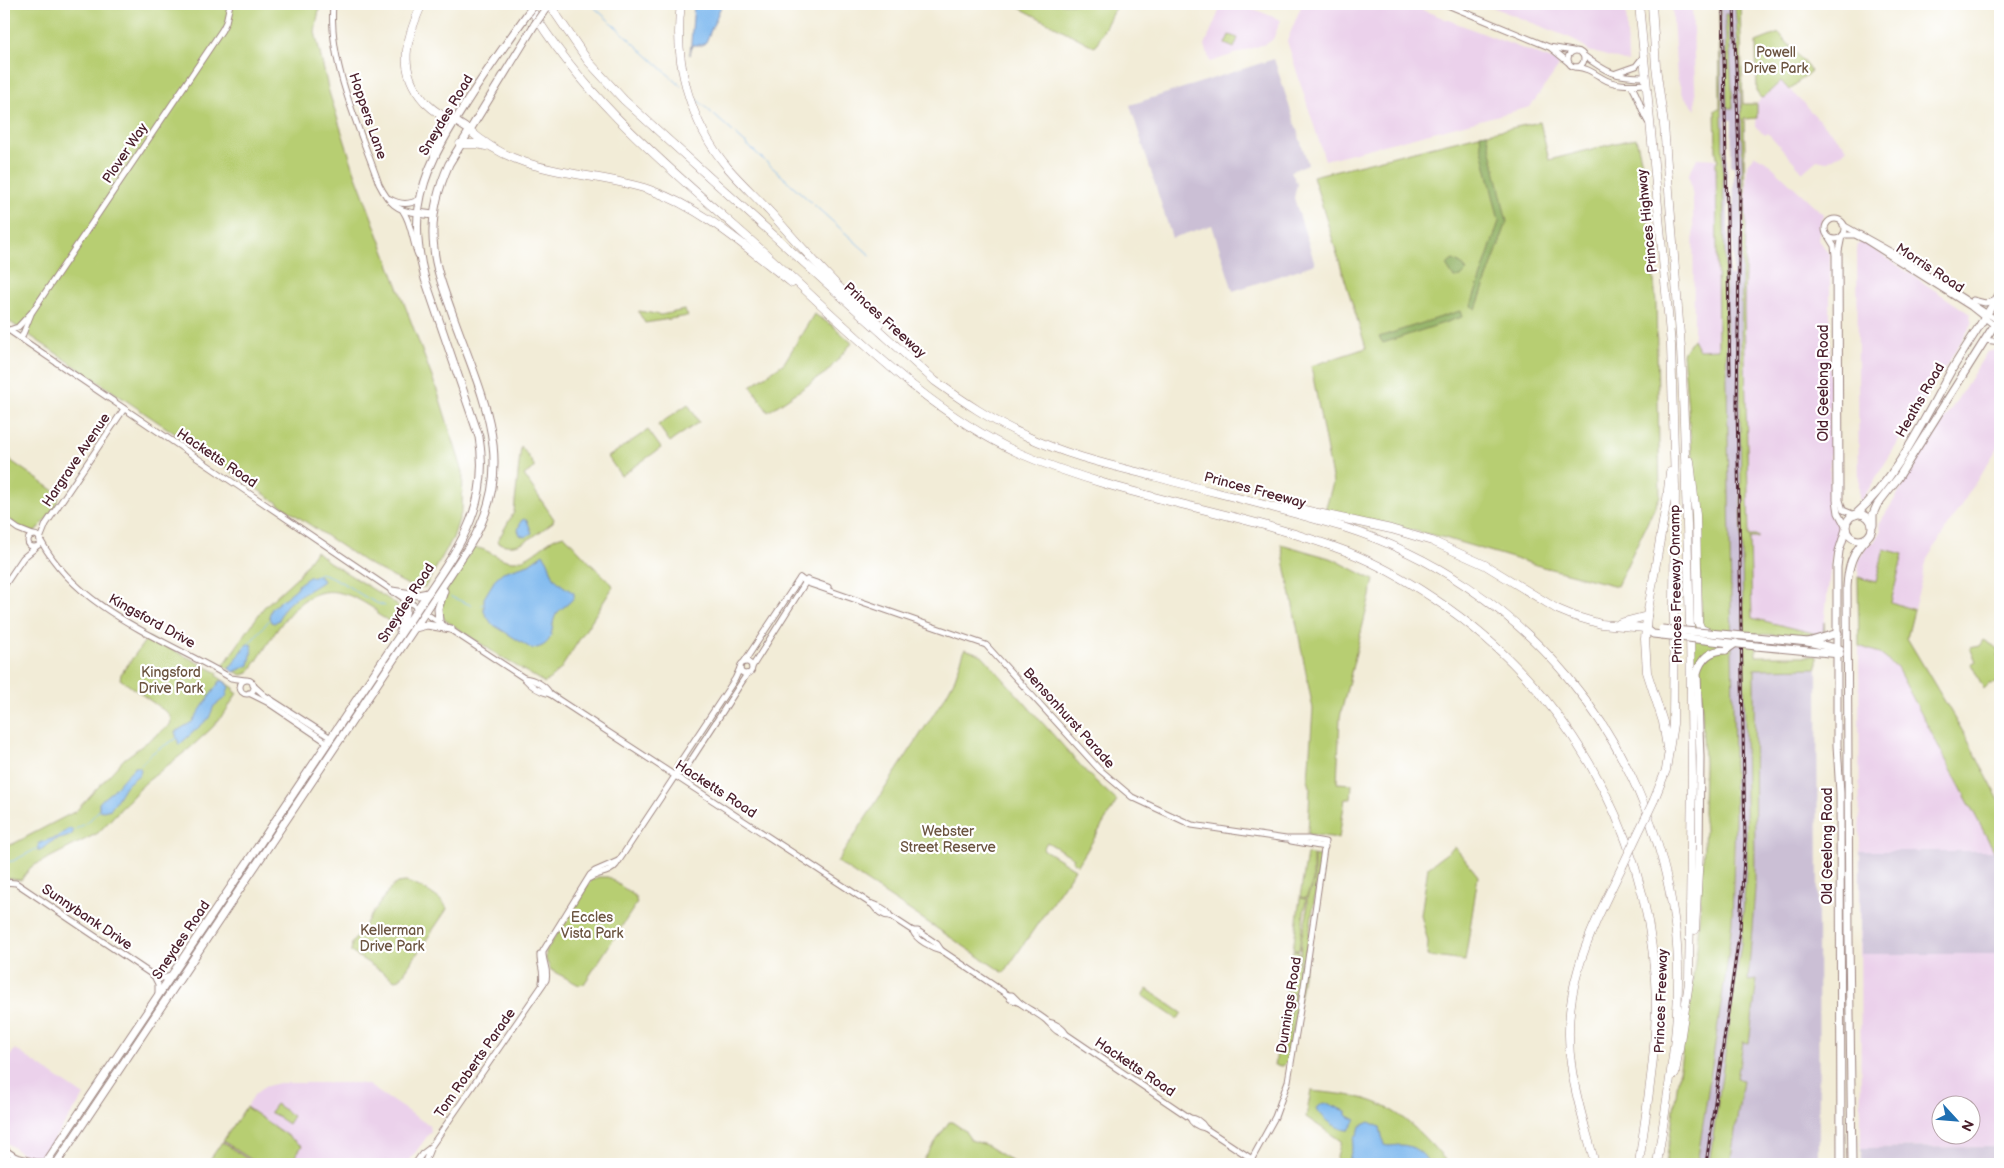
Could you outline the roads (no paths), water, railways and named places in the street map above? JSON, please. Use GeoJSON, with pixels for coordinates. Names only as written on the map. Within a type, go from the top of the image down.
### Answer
{"type":"FeatureCollection","features":[{"type":"Feature","properties":{"kind":"highway"},"geometry":{"type":"LineString","coordinates":[[422,4],[410,29],[407,46],[406,62],[410,78],[416,92],[440,114],[455,121]]}},
{"type":"Feature","properties":{"kind":"highway","name":"Princes Freeway"},"geometry":{"type":"LineString","coordinates":[[528,4],[574,71],[614,116],[920,391],[968,426],[1017,452],[1093,479],[1310,538],[1380,566],[1456,613],[1519,668],[1564,721],[1587,758],[1621,826],[1641,889],[1652,942],[1656,1012],[1649,1090],[1639,1164]]}},
{"type":"Feature","properties":{"kind":"highway","name":"Princes Freeway"},"geometry":{"type":"LineString","coordinates":[[549,4],[588,61],[624,100],[935,381],[976,410],[1023,435],[1067,453],[1311,517],[1372,537],[1411,554],[1465,585],[1501,610],[1558,664],[1584,697],[1609,734],[1628,769],[1649,816],[1662,859],[1675,927],[1678,968],[1677,1005],[1671,1066],[1657,1164]]}},
{"type":"Feature","properties":{"kind":"highway"},"geometry":{"type":"LineString","coordinates":[[681,4],[679,18],[681,68],[691,102],[709,142],[728,168],[838,286],[878,323],[903,352]]}},
{"type":"Feature","properties":{"kind":"highway","name":"Princes Highway"},"geometry":{"type":"LineString","coordinates":[[1639,4],[1671,344],[1673,437]]}},
{"type":"Feature","properties":{"kind":"highway","name":"Princes Highway"},"geometry":{"type":"LineString","coordinates":[[1652,4],[1668,172],[1681,348],[1684,422]]}},
{"type":"Feature","properties":{"kind":"highway"},"geometry":{"type":"LineString","coordinates":[[1645,81],[1658,79]]}},
{"type":"Feature","properties":{"kind":"highway"},"geometry":{"type":"LineString","coordinates":[[435,154],[441,125],[440,114]]}},
{"type":"Feature","properties":{"kind":"highway"},"geometry":{"type":"LineString","coordinates":[[469,130],[495,148],[525,163],[540,168],[623,183],[650,190],[676,201],[699,214],[737,241],[837,318]]}},
{"type":"Feature","properties":{"kind":"highway"},"geometry":{"type":"LineString","coordinates":[[1652,140],[1658,148],[1666,153]]}},
{"type":"Feature","properties":{"kind":"highway"},"geometry":{"type":"LineString","coordinates":[[460,144],[477,144],[495,148]]}},
{"type":"Feature","properties":{"kind":"highway"},"geometry":{"type":"LineString","coordinates":[[1657,189],[1661,176],[1668,172]]}},
{"type":"Feature","properties":{"kind":"highway"},"geometry":{"type":"LineString","coordinates":[[1671,344],[1681,348]]}},
{"type":"Feature","properties":{"kind":"highway"},"geometry":{"type":"LineString","coordinates":[[1684,422],[1696,515],[1698,622],[1701,629],[1708,632]]}},
{"type":"Feature","properties":{"kind":"highway","name":"Princes Freeway Onramp"},"geometry":{"type":"LineString","coordinates":[[1684,422],[1692,745],[1689,980]]}},
{"type":"Feature","properties":{"kind":"highway"},"geometry":{"type":"LineString","coordinates":[[1666,770],[1666,736],[1647,672],[1645,628],[1667,499],[1673,437]]}},
{"type":"Feature","properties":{"kind":"highway"},"geometry":{"type":"LineString","coordinates":[[1595,1164],[1572,1070],[1568,1035],[1570,1004],[1576,972],[1584,948],[1654,800],[1666,770],[1673,724],[1675,487],[1673,437]]}},
{"type":"Feature","properties":{"kind":"highway"},"geometry":{"type":"LineString","coordinates":[[1233,497],[1333,515],[1432,541],[1485,565],[1558,608],[1589,622],[1645,628]]}},
{"type":"Feature","properties":{"kind":"highway"},"geometry":{"type":"LineString","coordinates":[[1613,625],[1647,616]]}},
{"type":"Feature","properties":{"kind":"highway"},"geometry":{"type":"LineString","coordinates":[[1660,1147],[1677,1060],[1696,929],[1700,853]]}},
{"type":"Feature","properties":{"kind":"main road","name":"Sneydes Road"},"geometry":{"type":"LineString","coordinates":[[46,1163],[398,639],[457,548],[473,517],[481,483],[482,463],[477,428],[425,279],[420,258],[418,213],[425,180],[435,154],[493,61],[535,4]]}},
{"type":"Feature","properties":{"kind":"main road","name":"Sneydes Road"},"geometry":{"type":"LineString","coordinates":[[56,1164],[474,539],[485,516],[494,484],[495,453],[488,413],[438,270],[434,248],[433,215],[444,175],[460,144],[549,4]]}},
{"type":"Feature","properties":{"kind":"main road"},"geometry":{"type":"LineString","coordinates":[[455,121],[469,130]]}},
{"type":"Feature","properties":{"kind":"main road"},"geometry":{"type":"LineString","coordinates":[[418,213],[433,215]]}},
{"type":"Feature","properties":{"kind":"main road","name":"Heaths Road"},"geometry":{"type":"LineString","coordinates":[[1855,515],[1871,500],[1901,457],[2000,293]]}},
{"type":"Feature","properties":{"kind":"main road","name":"Heaths Road"},"geometry":{"type":"LineString","coordinates":[[1872,525],[1873,514],[1877,505],[1896,480],[1985,340],[1999,323]]}},
{"type":"Feature","properties":{"kind":"main road"},"geometry":{"type":"LineString","coordinates":[[1855,515],[1866,516],[1872,525],[1872,532],[1866,539],[1860,541],[1849,535],[1846,529],[1848,520],[1855,515]]}},
{"type":"Feature","properties":{"kind":"main road","name":"Old Geelong Road"},"geometry":{"type":"LineString","coordinates":[[1841,1164],[1840,791],[1837,745],[1837,651],[1838,560],[1846,529]]}},
{"type":"Feature","properties":{"kind":"main road","name":"Old Geelong Road"},"geometry":{"type":"LineString","coordinates":[[1852,1164],[1848,571],[1853,556],[1866,539]]}},
{"type":"Feature","properties":{"kind":"main road"},"geometry":{"type":"LineString","coordinates":[[440,622],[438,610],[448,578]]}},
{"type":"Feature","properties":{"kind":"main road"},"geometry":{"type":"LineString","coordinates":[[392,591],[418,595],[428,593]]}},
{"type":"Feature","properties":{"kind":"main road"},"geometry":{"type":"LineString","coordinates":[[398,639],[406,610],[405,600]]}},
{"type":"Feature","properties":{"kind":"main road"},"geometry":{"type":"LineString","coordinates":[[418,608],[425,613]]}},
{"type":"Feature","properties":{"kind":"main road"},"geometry":{"type":"LineString","coordinates":[[415,628],[426,625],[451,629]]}},
{"type":"Feature","properties":{"kind":"main road"},"geometry":{"type":"LineString","coordinates":[[1645,628],[1653,634],[1662,632],[1708,632],[1808,642],[1837,651]]}},
{"type":"Feature","properties":{"kind":"main road"},"geometry":{"type":"LineString","coordinates":[[1662,632],[1736,644],[1848,651]]}},
{"type":"Feature","properties":{"kind":"main road"},"geometry":{"type":"LineString","coordinates":[[1808,642],[1838,633]]}},
{"type":"Feature","properties":{"kind":"main road"},"geometry":{"type":"LineString","coordinates":[[1700,853],[1700,740],[1697,673],[1704,659],[1714,651],[1726,650],[1736,644]]}},
{"type":"Feature","properties":{"kind":"main road"},"geometry":{"type":"LineString","coordinates":[[330,741],[337,745]]}},
{"type":"Feature","properties":{"kind":"main road"},"geometry":{"type":"LineString","coordinates":[[290,800],[297,805]]}},
{"type":"Feature","properties":{"kind":"main road"},"geometry":{"type":"LineString","coordinates":[[1839,903],[1849,903]]}},
{"type":"Feature","properties":{"kind":"main road"},"geometry":{"type":"LineString","coordinates":[[1840,970],[1844,962],[1850,960]]}},
{"type":"Feature","properties":{"kind":"main road"},"geometry":{"type":"LineString","coordinates":[[1840,1081],[1852,1081]]}},
{"type":"Feature","properties":{"kind":"main road"},"geometry":{"type":"LineString","coordinates":[[86,1104],[95,1101],[107,1088]]}},
{"type":"Feature","properties":{"kind":"main road"},"geometry":{"type":"LineString","coordinates":[[61,1164],[78,1132]]}},
{"type":"Feature","properties":{"kind":"street","name":"Plover Way"},"geometry":{"type":"LineString","coordinates":[[6,328],[18,326],[32,312],[222,30],[230,4]]}},
{"type":"Feature","properties":{"kind":"street","name":"Hoppers Lane"},"geometry":{"type":"LineString","coordinates":[[333,4],[333,30],[339,68],[379,184],[385,196],[393,205],[403,211]]}},
{"type":"Feature","properties":{"kind":"street"},"geometry":{"type":"LineString","coordinates":[[1445,4],[1549,47],[1572,52],[1578,51],[1602,69],[1613,74],[1645,81]]}},
{"type":"Feature","properties":{"kind":"street"},"geometry":{"type":"LineString","coordinates":[[1549,47],[1576,68],[1589,69],[1602,78],[1631,85],[1645,81]]}},
{"type":"Feature","properties":{"kind":"street"},"geometry":{"type":"LineString","coordinates":[[1568,63],[1568,55],[1572,52]]}},
{"type":"Feature","properties":{"kind":"street"},"geometry":{"type":"LineString","coordinates":[[1576,68],[1583,64],[1583,56]]}},
{"type":"Feature","properties":{"kind":"street"},"geometry":{"type":"LineString","coordinates":[[1613,74],[1636,66],[1643,57]]}},
{"type":"Feature","properties":{"kind":"street"},"geometry":{"type":"LineString","coordinates":[[1631,85],[1638,96],[1644,117],[1651,125]]}},
{"type":"Feature","properties":{"kind":"street"},"geometry":{"type":"LineString","coordinates":[[385,196],[395,202],[404,203],[412,203],[420,199]]}},
{"type":"Feature","properties":{"kind":"street"},"geometry":{"type":"LineString","coordinates":[[403,211],[418,213]]}},
{"type":"Feature","properties":{"kind":"street"},"geometry":{"type":"LineString","coordinates":[[403,211],[409,222],[414,246],[420,258]]}},
{"type":"Feature","properties":{"kind":"street"},"geometry":{"type":"LineString","coordinates":[[1835,220],[1843,224],[1842,236],[1836,239],[1829,238],[1825,231],[1828,222],[1835,220]]}},
{"type":"Feature","properties":{"kind":"street","name":"Morris Road"},"geometry":{"type":"LineString","coordinates":[[1843,224],[1877,242],[1963,297],[1986,315]]}},
{"type":"Feature","properties":{"kind":"street","name":"Morris Road"},"geometry":{"type":"LineString","coordinates":[[1842,236],[1855,235],[1865,240],[1999,323]]}},
{"type":"Feature","properties":{"kind":"street","name":"Old Geelong Road"},"geometry":{"type":"LineString","coordinates":[[1842,236],[1839,251],[1836,506],[1846,529]]}},
{"type":"Feature","properties":{"kind":"street","name":"Old Geelong Road"},"geometry":{"type":"LineString","coordinates":[[1829,238],[1834,246],[1838,316]]}},
{"type":"Feature","properties":{"kind":"street"},"geometry":{"type":"LineString","coordinates":[[1963,297],[1985,304],[1995,301]]}},
{"type":"Feature","properties":{"kind":"street","name":"Plover Way"},"geometry":{"type":"LineString","coordinates":[[21,339],[32,312]]}},
{"type":"Feature","properties":{"kind":"street","name":"Hacketts Road"},"geometry":{"type":"LineString","coordinates":[[6,328],[418,608]]}},
{"type":"Feature","properties":{"kind":"street"},"geometry":{"type":"LineString","coordinates":[[1985,340],[2000,342]]}},
{"type":"Feature","properties":{"kind":"street","name":"Hargrave Avenue"},"geometry":{"type":"LineString","coordinates":[[40,540],[46,524],[124,409]]}},
{"type":"Feature","properties":{"kind":"street","name":"Old Geelong Road"},"geometry":{"type":"LineString","coordinates":[[1837,471],[1841,505],[1846,512],[1855,515]]}},
{"type":"Feature","properties":{"kind":"street"},"geometry":{"type":"LineString","coordinates":[[4,519],[18,530],[30,547],[35,548]]}},
{"type":"Feature","properties":{"kind":"street","name":"Hargrave Avenue"},"geometry":{"type":"LineString","coordinates":[[33,535],[46,524]]}},
{"type":"Feature","properties":{"kind":"street"},"geometry":{"type":"LineString","coordinates":[[4,586],[23,558],[39,546],[40,540],[33,535],[18,530]]}},
{"type":"Feature","properties":{"kind":"street"},"geometry":{"type":"LineString","coordinates":[[23,558],[29,538],[33,535]]}},
{"type":"Feature","properties":{"kind":"street","name":"Kingsford Drive"},"geometry":{"type":"LineString","coordinates":[[40,540],[48,554],[82,590],[113,614],[231,678],[240,687]]}},
{"type":"Feature","properties":{"kind":"street","name":"Kingsford Drive"},"geometry":{"type":"LineString","coordinates":[[35,548],[48,554]]}},
{"type":"Feature","properties":{"kind":"street","name":"Bensonhurst Parade"},"geometry":{"type":"LineString","coordinates":[[744,662],[800,578],[986,645],[1102,772],[1132,797],[1192,825],[1286,839],[1308,839],[1325,845]]}},
{"type":"Feature","properties":{"kind":"street"},"geometry":{"type":"LineString","coordinates":[[752,667],[744,662],[740,668],[742,673],[747,674],[751,671],[806,581]]}},
{"type":"Feature","properties":{"kind":"street","name":"Hacketts Road"},"geometry":{"type":"LineString","coordinates":[[425,613],[874,906],[888,912],[890,916],[913,931],[918,931],[941,950],[1009,997],[1012,995],[1020,1003],[1051,1024],[1064,1030],[1066,1034],[1190,1118],[1194,1118],[1202,1123],[1205,1128],[1250,1162]]}},
{"type":"Feature","properties":{"kind":"street","name":"Tom Roberts Parade"},"geometry":{"type":"LineString","coordinates":[[424,1164],[430,1148],[539,990],[544,978],[540,953],[586,882],[595,875],[611,871],[675,776],[678,765],[737,676],[740,668]]}},
{"type":"Feature","properties":{"kind":"street","name":"Tom Roberts Parade"},"geometry":{"type":"LineString","coordinates":[[675,776],[686,768],[747,674]]}},
{"type":"Feature","properties":{"kind":"street","name":"Kingsford Drive"},"geometry":{"type":"LineString","coordinates":[[231,678],[245,680]]}},
{"type":"Feature","properties":{"kind":"street"},"geometry":{"type":"LineString","coordinates":[[245,680],[250,681],[264,695],[330,741],[267,702],[243,692],[240,687],[241,683],[245,680]]}},
{"type":"Feature","properties":{"kind":"street"},"geometry":{"type":"LineString","coordinates":[[249,693],[253,689],[253,685]]}},
{"type":"Feature","properties":{"kind":"street","name":"Dunnings Road"},"geometry":{"type":"LineString","coordinates":[[1250,1162],[1275,1117],[1288,1081],[1325,845]]}},
{"type":"Feature","properties":{"kind":"street","name":"Sunnybank Drive"},"geometry":{"type":"LineString","coordinates":[[4,882],[16,883],[25,888],[154,976]]}},
{"type":"Feature","properties":{"kind":"street"},"geometry":{"type":"LineString","coordinates":[[154,976],[163,978],[173,975]]}},
{"type":"Feature","properties":{"kind":"street"},"geometry":{"type":"LineString","coordinates":[[154,976],[158,984],[157,999]]}},
{"type":"Feature","properties":{"kind":"street","name":"Tom Roberts Parade"},"geometry":{"type":"LineString","coordinates":[[415,1164],[422,1154],[430,1148]]}},
{"type":"Feature","properties":{"kind":"street"},"geometry":{"type":"LineString","coordinates":[[4,1149],[26,1164]]}},
{"type":"Feature","properties":{"kind":"street"},"geometry":{"type":"LineString","coordinates":[[16,1157],[46,1163]]}},
{"type":"Feature","properties":{"kind":"street"},"geometry":{"type":"LineString","coordinates":[[4,1161],[8,1164]]}},
{"type":"Feature","properties":{"kind":"water"},"geometry":{"type":"Polygon","coordinates":[[[694,4],[722,4],[706,42],[702,45],[692,45],[690,55],[694,4]]]}},
{"type":"Feature","properties":{"kind":"water"},"geometry":{"type":"Polygon","coordinates":[[[527,520],[532,533],[525,537],[520,535],[518,530],[521,521],[527,520]]]}},
{"type":"Feature","properties":{"kind":"water"},"geometry":{"type":"Polygon","coordinates":[[[543,554],[556,579],[574,593],[574,597],[557,613],[554,618],[551,634],[546,643],[532,649],[492,624],[484,612],[484,598],[496,578],[503,572],[529,564],[543,554]]]}},
{"type":"Feature","properties":{"kind":"water"},"geometry":{"type":"Polygon","coordinates":[[[319,575],[323,581],[297,597],[285,607],[279,620],[274,623],[271,622],[269,616],[272,608],[296,589],[299,584],[309,577],[319,575]]]}},
{"type":"Feature","properties":{"kind":"water"},"geometry":{"type":"Polygon","coordinates":[[[247,644],[252,645],[249,665],[234,672],[229,669],[247,644]]]}},
{"type":"Feature","properties":{"kind":"water"},"geometry":{"type":"Polygon","coordinates":[[[220,681],[224,681],[229,687],[226,697],[214,706],[209,718],[179,745],[175,732],[192,722],[220,681]]]}},
{"type":"Feature","properties":{"kind":"water"},"geometry":{"type":"Polygon","coordinates":[[[135,767],[141,769],[140,774],[125,786],[111,809],[99,810],[99,803],[135,767]]]}},
{"type":"Feature","properties":{"kind":"water"},"geometry":{"type":"Polygon","coordinates":[[[68,829],[72,829],[73,833],[71,835],[53,841],[38,851],[39,843],[57,837],[68,829]]]}},
{"type":"Feature","properties":{"kind":"water"},"geometry":{"type":"Polygon","coordinates":[[[1323,1103],[1346,1111],[1346,1115],[1356,1120],[1349,1130],[1336,1126],[1322,1116],[1317,1108],[1323,1103]]]}},
{"type":"Feature","properties":{"kind":"water"},"geometry":{"type":"Polygon","coordinates":[[[1369,1122],[1380,1127],[1384,1145],[1405,1145],[1414,1148],[1421,1153],[1429,1164],[1350,1164],[1350,1154],[1355,1136],[1358,1134],[1360,1126],[1369,1122]]]}},
{"type":"Feature","properties":{"kind":"waterway"},"geometry":{"type":"LineString","coordinates":[[594,7],[681,86]]}},
{"type":"Feature","properties":{"kind":"waterway"},"geometry":{"type":"LineString","coordinates":[[694,97],[871,256]]}},
{"type":"Feature","properties":{"kind":"waterway"},"geometry":{"type":"LineString","coordinates":[[315,576],[320,573],[329,576],[368,599],[385,606]]}},
{"type":"Feature","properties":{"kind":"waterway"},"geometry":{"type":"LineString","coordinates":[[451,597],[471,605]]}},
{"type":"Feature","properties":{"kind":"waterway"},"geometry":{"type":"LineString","coordinates":[[248,645],[271,618]]}},
{"type":"Feature","properties":{"kind":"waterway"},"geometry":{"type":"LineString","coordinates":[[139,767],[152,753],[177,738]]}},
{"type":"Feature","properties":{"kind":"waterway"},"geometry":{"type":"LineString","coordinates":[[71,832],[88,822],[101,808]]}},
{"type":"Feature","properties":{"kind":"waterway"},"geometry":{"type":"LineString","coordinates":[[4,862],[13,861],[38,848]]}},
{"type":"Feature","properties":{"kind":"railway"},"geometry":{"type":"LineString","coordinates":[[1723,4],[1730,374]]}},
{"type":"Feature","properties":{"kind":"railway"},"geometry":{"type":"LineString","coordinates":[[1706,1164],[1740,929],[1745,839],[1737,405],[1740,190],[1734,4]]}},
{"type":"Feature","properties":{"kind":"park label","name":"Powell Drive Park"},"geometry":{"type":"Point","coordinates":[1776,60]}},
{"type":"Feature","properties":{"kind":"park label","name":"Kingsford Drive Park"},"geometry":{"type":"Point","coordinates":[171,680]}},
{"type":"Feature","properties":{"kind":"park label","name":"Webster Street Reserve"},"geometry":{"type":"Point","coordinates":[948,840]}},
{"type":"Feature","properties":{"kind":"park label","name":"Eccles Vista Park"},"geometry":{"type":"Point","coordinates":[592,926]}},
{"type":"Feature","properties":{"kind":"park label","name":"Kellerman Drive Park"},"geometry":{"type":"Point","coordinates":[392,938]}}]}
